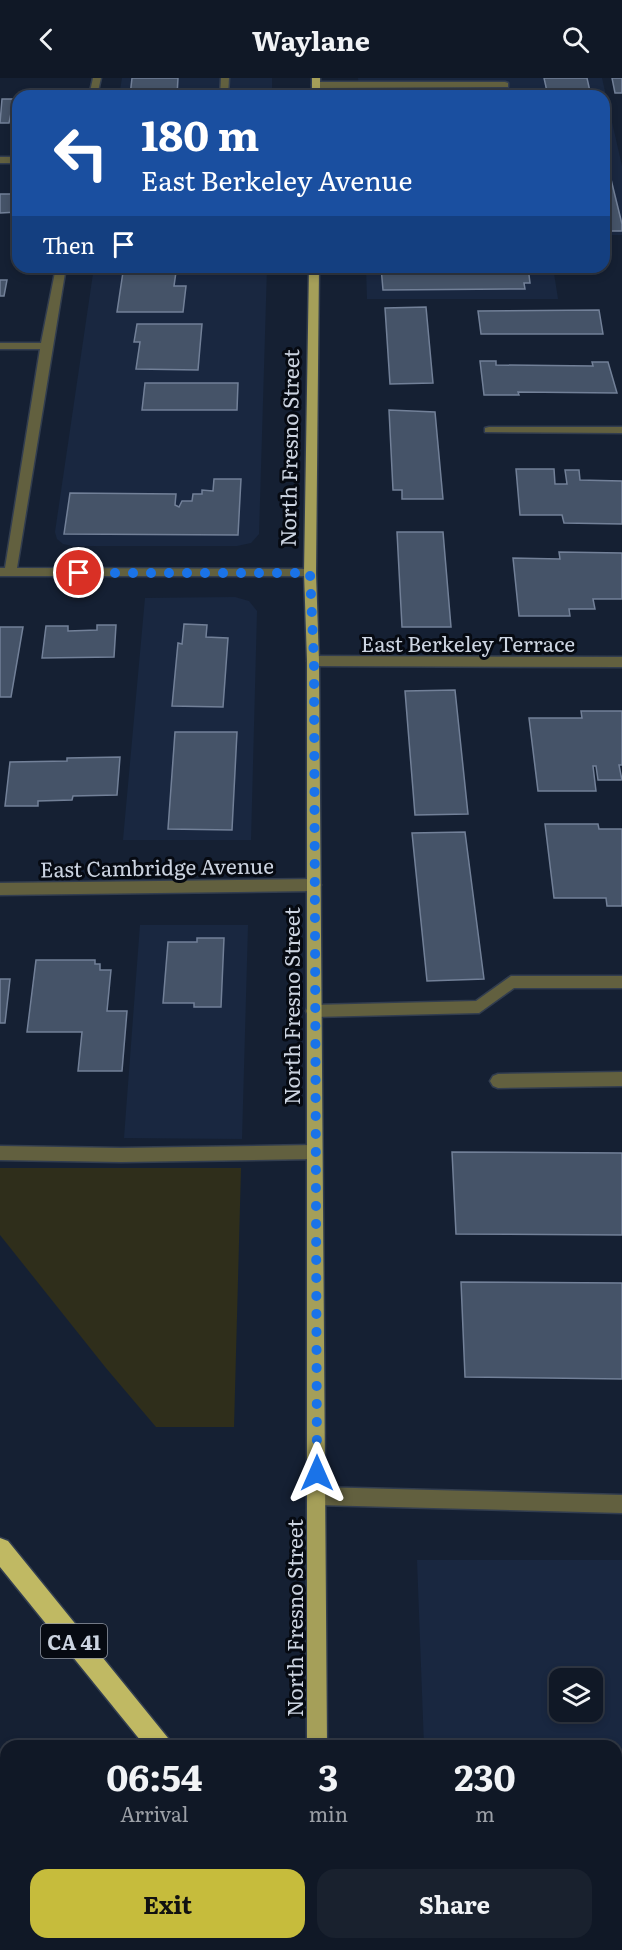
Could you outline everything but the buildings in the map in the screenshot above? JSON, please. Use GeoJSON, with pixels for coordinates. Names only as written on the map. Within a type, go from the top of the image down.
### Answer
{"type":"FeatureCollection","features":[{"type":"Feature","properties":{"kind":"highway","name":"CA 41"},"geometry":{"type":"LineString","coordinates":[[0,1549],[154,1740]]}},
{"type":"Feature","properties":{"kind":"main road","name":"North Fresno Street"},"geometry":{"type":"LineString","coordinates":[[314,273],[310,573],[314,661],[316,1740]]}},
{"type":"Feature","properties":{"kind":"street"},"geometry":{"type":"LineString","coordinates":[[316,82],[504,82]]}},
{"type":"Feature","properties":{"kind":"street"},"geometry":{"type":"LineString","coordinates":[[60,273],[5,572],[310,573]]}},
{"type":"Feature","properties":{"kind":"street"},"geometry":{"type":"LineString","coordinates":[[0,346],[46,346]]}},
{"type":"Feature","properties":{"kind":"street"},"geometry":{"type":"LineString","coordinates":[[489,430],[622,430]]}},
{"type":"Feature","properties":{"kind":"street","name":"East Berkeley Terrace"},"geometry":{"type":"LineString","coordinates":[[314,661],[622,662]]}},
{"type":"Feature","properties":{"kind":"street","name":"East Cambridge Avenue"},"geometry":{"type":"LineString","coordinates":[[0,889],[314,885]]}},
{"type":"Feature","properties":{"kind":"street"},"geometry":{"type":"LineString","coordinates":[[313,1011],[479,1008],[512,982],[622,982]]}},
{"type":"Feature","properties":{"kind":"street"},"geometry":{"type":"LineString","coordinates":[[498,1081],[622,1079]]}},
{"type":"Feature","properties":{"kind":"street"},"geometry":{"type":"LineString","coordinates":[[0,1153],[121,1155],[314,1152]]}},
{"type":"Feature","properties":{"kind":"street"},"geometry":{"type":"LineString","coordinates":[[317,1496],[622,1504]]}},
{"type":"Feature","properties":{"kind":"shaded area"},"geometry":{"type":"Polygon","coordinates":[[[122,78],[272,78],[272,90],[120,90],[122,78]]]}},
{"type":"Feature","properties":{"kind":"shaded area"},"geometry":{"type":"Polygon","coordinates":[[[358,78],[602,78],[605,90],[359,90],[358,78]]]}},
{"type":"Feature","properties":{"kind":"shaded area"},"geometry":{"type":"Polygon","coordinates":[[[610,113],[622,166],[622,235],[610,235],[610,113]]]}},
{"type":"Feature","properties":{"kind":"shaded area"},"geometry":{"type":"Polygon","coordinates":[[[93,273],[267,273],[259,534],[251,543],[237,546],[73,546],[63,544],[57,539],[55,532],[93,273]]]}},
{"type":"Feature","properties":{"kind":"shaded area"},"geometry":{"type":"Polygon","coordinates":[[[366,273],[554,273],[558,299],[367,299],[366,273]]]}},
{"type":"Feature","properties":{"kind":"shaded area"},"geometry":{"type":"Polygon","coordinates":[[[235,597],[249,601],[257,611],[251,840],[123,840],[145,598],[235,597]]]}},
{"type":"Feature","properties":{"kind":"shaded area"},"geometry":{"type":"Polygon","coordinates":[[[140,925],[248,925],[242,1139],[124,1138],[140,925]]]}},
{"type":"Feature","properties":{"kind":"shaded area"},"geometry":{"type":"Polygon","coordinates":[[[0,1168],[241,1168],[234,1427],[156,1427],[0,1235],[0,1168]]]}},
{"type":"Feature","properties":{"kind":"shaded area"},"geometry":{"type":"Polygon","coordinates":[[[417,1560],[622,1560],[622,1740],[424,1740],[417,1560]]]}},
{"type":"Feature","properties":{"kind":"route"},"geometry":{"type":"LineString","coordinates":[[79,573],[310,573],[314,661],[313,1011],[317,1473]]}}]}
